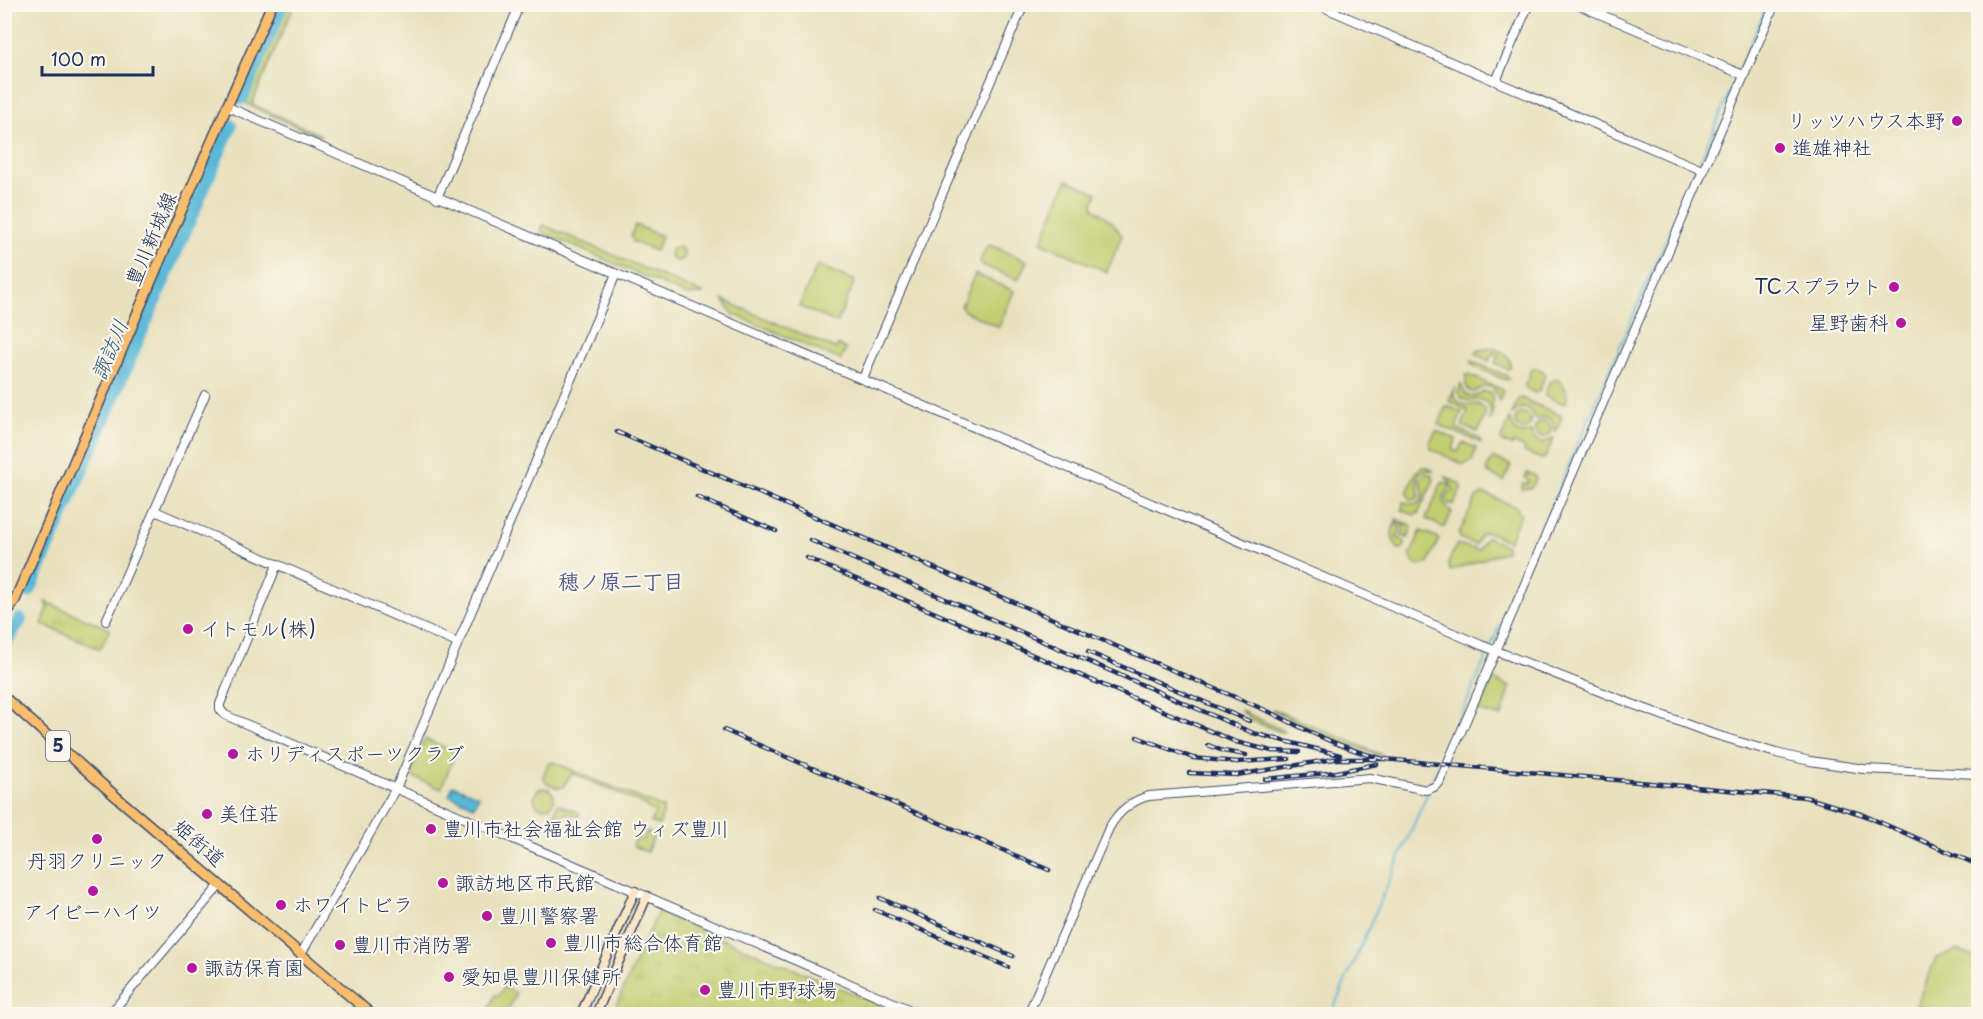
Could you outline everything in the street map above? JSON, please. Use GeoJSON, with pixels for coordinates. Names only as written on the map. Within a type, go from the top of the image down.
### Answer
{"type":"FeatureCollection","features":[{"type":"Feature","properties":{"kind":"main road","name":"豊川新城線"},"geometry":{"type":"LineString","coordinates":[[4,618],[15,600],[272,4]]}},
{"type":"Feature","properties":{"kind":"main road","name":"姫街道"},"geometry":{"type":"LineString","coordinates":[[4,698],[101,784],[371,1014]]}},
{"type":"Feature","properties":{"kind":"main road"},"geometry":{"type":"LineString","coordinates":[[581,1014],[635,891]]}},
{"type":"Feature","properties":{"kind":"main road"},"geometry":{"type":"LineString","coordinates":[[596,1014],[647,896]]}},
{"type":"Feature","properties":{"kind":"street"},"geometry":{"type":"LineString","coordinates":[[437,198],[520,4]]}},
{"type":"Feature","properties":{"kind":"street"},"geometry":{"type":"LineString","coordinates":[[863,378],[1023,4]]}},
{"type":"Feature","properties":{"kind":"street"},"geometry":{"type":"LineString","coordinates":[[1317,4],[1704,171]]}},
{"type":"Feature","properties":{"kind":"street"},"geometry":{"type":"LineString","coordinates":[[1496,81],[1529,4]]}},
{"type":"Feature","properties":{"kind":"street"},"geometry":{"type":"LineString","coordinates":[[1576,4],[1743,75]]}},
{"type":"Feature","properties":{"kind":"street"},"geometry":{"type":"LineString","coordinates":[[1029,1014],[1109,828],[1116,816],[1127,806],[1149,796],[1370,778],[1426,789],[1434,788],[1444,776],[1775,4]]}},
{"type":"Feature","properties":{"kind":"street"},"geometry":{"type":"LineString","coordinates":[[228,107],[1497,652],[1710,733],[1776,753],[1864,769],[1978,774]]}},
{"type":"Feature","properties":{"kind":"street"},"geometry":{"type":"LineString","coordinates":[[301,954],[396,788],[616,273]]}},
{"type":"Feature","properties":{"kind":"street"},"geometry":{"type":"LineString","coordinates":[[106,621],[205,395]]}},
{"type":"Feature","properties":{"kind":"street"},"geometry":{"type":"LineString","coordinates":[[155,512],[457,643]]}},
{"type":"Feature","properties":{"kind":"street"},"geometry":{"type":"LineString","coordinates":[[277,565],[220,704],[220,709],[225,715],[920,1014]]}},
{"type":"Feature","properties":{"kind":"street"},"geometry":{"type":"LineString","coordinates":[[110,1014],[220,885]]}},
{"type":"Feature","properties":{"kind":"green space"},"geometry":{"type":"Polygon","coordinates":[[[284,5],[294,5],[252,104],[321,135],[320,137],[248,105],[245,97],[284,5]]]}},
{"type":"Feature","properties":{"kind":"green space"},"geometry":{"type":"Polygon","coordinates":[[[1067,180],[1097,193],[1094,208],[1112,222],[1122,235],[1107,272],[1041,242],[1067,180]]]}},
{"type":"Feature","properties":{"kind":"green space"},"geometry":{"type":"Polygon","coordinates":[[[543,225],[704,294],[687,295],[546,234],[541,230],[543,225]]]}},
{"type":"Feature","properties":{"kind":"green space"},"geometry":{"type":"Polygon","coordinates":[[[635,225],[661,236],[656,251],[633,242],[631,236],[635,225]]]}},
{"type":"Feature","properties":{"kind":"green space"},"geometry":{"type":"Polygon","coordinates":[[[990,245],[1027,261],[1018,280],[982,265],[980,261],[987,246],[990,245]]]}},
{"type":"Feature","properties":{"kind":"green space"},"geometry":{"type":"Polygon","coordinates":[[[674,247],[680,247],[684,254],[680,261],[674,261],[670,257],[670,251],[674,247]]]}},
{"type":"Feature","properties":{"kind":"green space"},"geometry":{"type":"Polygon","coordinates":[[[817,265],[855,281],[837,323],[799,306],[817,265]]]}},
{"type":"Feature","properties":{"kind":"green space"},"geometry":{"type":"Polygon","coordinates":[[[975,274],[1014,291],[999,327],[964,311],[961,306],[975,274]]]}},
{"type":"Feature","properties":{"kind":"green space"},"geometry":{"type":"Polygon","coordinates":[[[723,300],[836,349],[838,345],[846,349],[841,360],[733,314],[723,300]]]}},
{"type":"Feature","properties":{"kind":"green space"},"geometry":{"type":"Polygon","coordinates":[[[1490,348],[1505,354],[1510,368],[1495,364],[1498,355],[1493,353],[1489,361],[1475,354],[1476,351],[1490,348]]]}},
{"type":"Feature","properties":{"kind":"green space"},"geometry":{"type":"Polygon","coordinates":[[[1471,361],[1506,375],[1509,379],[1505,380],[1472,365],[1471,361]]]}},
{"type":"Feature","properties":{"kind":"green space"},"geometry":{"type":"Polygon","coordinates":[[[1537,368],[1545,375],[1536,393],[1526,389],[1525,385],[1531,370],[1537,368]]]}},
{"type":"Feature","properties":{"kind":"green space"},"geometry":{"type":"Polygon","coordinates":[[[1466,375],[1501,389],[1503,392],[1499,401],[1494,389],[1488,386],[1474,392],[1469,391],[1466,386],[1466,375]]]}},
{"type":"Feature","properties":{"kind":"green space"},"geometry":{"type":"Polygon","coordinates":[[[1557,379],[1566,390],[1565,404],[1545,396],[1549,382],[1557,379]]]}},
{"type":"Feature","properties":{"kind":"green space"},"geometry":{"type":"Polygon","coordinates":[[[1461,384],[1465,393],[1470,396],[1484,391],[1492,393],[1493,414],[1490,421],[1490,408],[1487,403],[1479,400],[1465,400],[1458,392],[1461,384]]]}},
{"type":"Feature","properties":{"kind":"green space"},"geometry":{"type":"Polygon","coordinates":[[[1455,386],[1454,396],[1459,402],[1478,404],[1485,409],[1485,416],[1478,432],[1462,426],[1468,411],[1449,401],[1455,386]]]}},
{"type":"Feature","properties":{"kind":"green space"},"geometry":{"type":"Polygon","coordinates":[[[1521,398],[1562,416],[1556,432],[1552,420],[1544,417],[1536,419],[1528,409],[1521,408],[1512,414],[1521,398]]]}},
{"type":"Feature","properties":{"kind":"green space"},"geometry":{"type":"Polygon","coordinates":[[[1446,406],[1462,412],[1456,428],[1480,439],[1481,443],[1439,425],[1446,406]]]}},
{"type":"Feature","properties":{"kind":"green space"},"geometry":{"type":"Polygon","coordinates":[[[1520,413],[1526,413],[1531,421],[1529,427],[1520,429],[1515,424],[1515,418],[1520,413]]]}},
{"type":"Feature","properties":{"kind":"green space"},"geometry":{"type":"Polygon","coordinates":[[[1510,419],[1515,431],[1523,434],[1531,432],[1538,441],[1544,442],[1554,437],[1545,458],[1541,459],[1524,452],[1525,448],[1514,443],[1512,446],[1502,442],[1501,438],[1510,419]]]}},
{"type":"Feature","properties":{"kind":"green space"},"geometry":{"type":"Polygon","coordinates":[[[1540,421],[1546,421],[1551,429],[1549,435],[1540,437],[1535,432],[1535,426],[1540,421]]]}},
{"type":"Feature","properties":{"kind":"green space"},"geometry":{"type":"Polygon","coordinates":[[[1436,431],[1456,439],[1453,450],[1458,452],[1461,445],[1465,443],[1476,448],[1472,461],[1464,465],[1431,449],[1429,443],[1436,431]]]}},
{"type":"Feature","properties":{"kind":"green space"},"geometry":{"type":"Polygon","coordinates":[[[1492,458],[1511,465],[1504,481],[1488,473],[1487,468],[1492,458]]]}},
{"type":"Feature","properties":{"kind":"green space"},"geometry":{"type":"Polygon","coordinates":[[[1422,467],[1434,471],[1419,474],[1417,481],[1419,496],[1415,500],[1410,499],[1407,493],[1416,472],[1422,467]]]}},
{"type":"Feature","properties":{"kind":"green space"},"geometry":{"type":"Polygon","coordinates":[[[1527,473],[1534,475],[1536,479],[1531,488],[1521,489],[1523,483],[1527,484],[1529,481],[1525,478],[1527,473]]]}},
{"type":"Feature","properties":{"kind":"green space"},"geometry":{"type":"Polygon","coordinates":[[[1423,475],[1432,475],[1434,480],[1418,514],[1414,515],[1402,510],[1403,502],[1417,504],[1422,499],[1420,480],[1423,475]]]}},
{"type":"Feature","properties":{"kind":"green space"},"geometry":{"type":"Polygon","coordinates":[[[1446,477],[1461,485],[1454,504],[1446,501],[1446,497],[1454,490],[1446,477]]]}},
{"type":"Feature","properties":{"kind":"green space"},"geometry":{"type":"Polygon","coordinates":[[[1444,482],[1449,485],[1450,489],[1444,495],[1443,502],[1452,512],[1445,527],[1442,527],[1426,519],[1441,484],[1444,482]]]}},
{"type":"Feature","properties":{"kind":"green space"},"geometry":{"type":"Polygon","coordinates":[[[1482,494],[1516,507],[1521,514],[1509,541],[1487,532],[1481,534],[1475,545],[1460,538],[1459,534],[1476,498],[1482,494]]]}},
{"type":"Feature","properties":{"kind":"green space"},"geometry":{"type":"Polygon","coordinates":[[[1396,519],[1412,526],[1408,538],[1401,536],[1405,526],[1396,522],[1396,519]]]}},
{"type":"Feature","properties":{"kind":"green space"},"geometry":{"type":"Polygon","coordinates":[[[1395,524],[1401,527],[1397,537],[1406,543],[1402,550],[1399,550],[1392,537],[1395,524]]]}},
{"type":"Feature","properties":{"kind":"green space"},"geometry":{"type":"Polygon","coordinates":[[[1421,531],[1439,539],[1428,563],[1419,566],[1414,563],[1410,555],[1421,531]]]}},
{"type":"Feature","properties":{"kind":"green space"},"geometry":{"type":"Polygon","coordinates":[[[1487,537],[1506,546],[1506,551],[1450,571],[1448,563],[1457,544],[1478,550],[1487,537]]]}},
{"type":"Feature","properties":{"kind":"green space"},"geometry":{"type":"Polygon","coordinates":[[[46,602],[110,629],[100,649],[42,624],[48,608],[46,602]]]}},
{"type":"Feature","properties":{"kind":"green space"},"geometry":{"type":"Polygon","coordinates":[[[1493,679],[1510,687],[1502,717],[1479,711],[1493,679]]]}},
{"type":"Feature","properties":{"kind":"green space"},"geometry":{"type":"Polygon","coordinates":[[[1273,709],[1382,756],[1338,742],[1272,711],[1273,709]]]}},
{"type":"Feature","properties":{"kind":"green space"},"geometry":{"type":"Polygon","coordinates":[[[1240,710],[1284,731],[1283,733],[1253,721],[1240,710]]]}},
{"type":"Feature","properties":{"kind":"green space"},"geometry":{"type":"Polygon","coordinates":[[[425,739],[456,752],[441,789],[413,777],[411,773],[425,739]]]}},
{"type":"Feature","properties":{"kind":"green space"},"geometry":{"type":"Polygon","coordinates":[[[553,762],[663,808],[659,825],[650,822],[656,812],[648,809],[647,806],[572,773],[563,787],[558,788],[546,783],[543,776],[548,764],[553,762]]]}},
{"type":"Feature","properties":{"kind":"green space"},"geometry":{"type":"Polygon","coordinates":[[[544,788],[551,791],[554,798],[551,805],[544,808],[537,805],[534,798],[537,791],[544,788]]]}},
{"type":"Feature","properties":{"kind":"green space"},"geometry":{"type":"Polygon","coordinates":[[[558,804],[580,813],[579,817],[568,813],[559,816],[554,814],[558,804]]]}},
{"type":"Feature","properties":{"kind":"green space"},"geometry":{"type":"Polygon","coordinates":[[[647,831],[654,836],[647,852],[633,846],[635,838],[643,840],[647,831]]]}},
{"type":"Feature","properties":{"kind":"green space"},"geometry":{"type":"Polygon","coordinates":[[[658,912],[902,1014],[612,1014],[658,912]]]}},
{"type":"Feature","properties":{"kind":"green space"},"geometry":{"type":"Polygon","coordinates":[[[1958,950],[1978,959],[1978,1014],[1913,1013],[1936,958],[1958,950]]]}},
{"type":"Feature","properties":{"kind":"green space"},"geometry":{"type":"Polygon","coordinates":[[[504,987],[516,993],[506,1014],[498,1014],[489,1008],[495,995],[499,996],[504,987]]]}},
{"type":"Feature","properties":{"kind":"water"},"geometry":{"type":"Polygon","coordinates":[[[453,785],[479,796],[474,806],[449,795],[453,785]]]}},
{"type":"Feature","properties":{"kind":"waterway","name":"諏訪川"},"geometry":{"type":"LineString","coordinates":[[242,98],[282,4]]}},
{"type":"Feature","properties":{"kind":"waterway"},"geometry":{"type":"LineString","coordinates":[[1739,70],[1768,4]]}},
{"type":"Feature","properties":{"kind":"waterway"},"geometry":{"type":"LineString","coordinates":[[1491,646],[1737,75]]}},
{"type":"Feature","properties":{"kind":"waterway","name":"諏訪川"},"geometry":{"type":"LineString","coordinates":[[29,591],[230,126]]}},
{"type":"Feature","properties":{"kind":"waterway","name":"諏訪川"},"geometry":{"type":"LineString","coordinates":[[4,643],[20,620]]}},
{"type":"Feature","properties":{"kind":"waterway"},"geometry":{"type":"LineString","coordinates":[[1430,786],[1489,651]]}},
{"type":"Feature","properties":{"kind":"waterway"},"geometry":{"type":"LineString","coordinates":[[1331,1014],[1428,792]]}},
{"type":"Feature","properties":{"kind":"railway"},"geometry":{"type":"LineString","coordinates":[[617,432],[1272,713],[1326,739],[1384,759]]}},
{"type":"Feature","properties":{"kind":"railway"},"geometry":{"type":"LineString","coordinates":[[697,497],[776,531]]}},
{"type":"Feature","properties":{"kind":"railway"},"geometry":{"type":"LineString","coordinates":[[810,540],[1253,733],[1340,755]]}},
{"type":"Feature","properties":{"kind":"railway"},"geometry":{"type":"LineString","coordinates":[[807,558],[1236,742],[1272,751],[1299,752]]}},
{"type":"Feature","properties":{"kind":"railway"},"geometry":{"type":"LineString","coordinates":[[1088,652],[1249,721]]}},
{"type":"Feature","properties":{"kind":"railway"},"geometry":{"type":"LineString","coordinates":[[724,730],[1049,870]]}},
{"type":"Feature","properties":{"kind":"railway"},"geometry":{"type":"LineString","coordinates":[[1137,737],[1193,758],[1237,762],[1289,759]]}},
{"type":"Feature","properties":{"kind":"railway"},"geometry":{"type":"LineString","coordinates":[[1208,745],[1223,751],[1246,755]]}},
{"type":"Feature","properties":{"kind":"railway"},"geometry":{"type":"LineString","coordinates":[[1189,773],[1237,775],[1334,759],[1384,759],[1805,797],[1861,814],[1978,865]]}},
{"type":"Feature","properties":{"kind":"railway"},"geometry":{"type":"LineString","coordinates":[[1265,779],[1337,772],[1377,764]]}},
{"type":"Feature","properties":{"kind":"railway"},"geometry":{"type":"LineString","coordinates":[[880,898],[1013,956]]}},
{"type":"Feature","properties":{"kind":"railway"},"geometry":{"type":"LineString","coordinates":[[875,910],[1008,967]]}},
{"type":"Feature","properties":{"kind":"place","name":"リッツハウス本野"},"geometry":{"type":"Point","coordinates":[1957,121]}},
{"type":"Feature","properties":{"kind":"place","name":"進雄神社"},"geometry":{"type":"Point","coordinates":[1780,148]}},
{"type":"Feature","properties":{"kind":"place","name":"TCスプラウト"},"geometry":{"type":"Point","coordinates":[1894,287]}},
{"type":"Feature","properties":{"kind":"place","name":"星野歯科"},"geometry":{"type":"Point","coordinates":[1901,323]}},
{"type":"Feature","properties":{"kind":"place","name":"イトモル(株)"},"geometry":{"type":"Point","coordinates":[188,629]}},
{"type":"Feature","properties":{"kind":"place","name":"ホリディスポーツクラブ"},"geometry":{"type":"Point","coordinates":[233,754]}},
{"type":"Feature","properties":{"kind":"place","name":"美住荘"},"geometry":{"type":"Point","coordinates":[207,814]}},
{"type":"Feature","properties":{"kind":"place","name":"豊川市社会福祉会館 ウィズ豊川"},"geometry":{"type":"Point","coordinates":[431,829]}},
{"type":"Feature","properties":{"kind":"place","name":"丹羽クリニック"},"geometry":{"type":"Point","coordinates":[97,839]}},
{"type":"Feature","properties":{"kind":"place","name":"諏訪地区市民館"},"geometry":{"type":"Point","coordinates":[443,883]}},
{"type":"Feature","properties":{"kind":"place","name":"アイビーハイツ"},"geometry":{"type":"Point","coordinates":[93,891]}},
{"type":"Feature","properties":{"kind":"place","name":"ホワイトビラ"},"geometry":{"type":"Point","coordinates":[281,905]}},
{"type":"Feature","properties":{"kind":"place","name":"豊川警察署"},"geometry":{"type":"Point","coordinates":[487,916]}},
{"type":"Feature","properties":{"kind":"place","name":"豊川市総合体育館"},"geometry":{"type":"Point","coordinates":[551,943]}},
{"type":"Feature","properties":{"kind":"place","name":"豊川市消防署"},"geometry":{"type":"Point","coordinates":[340,945]}},
{"type":"Feature","properties":{"kind":"place","name":"諏訪保育園"},"geometry":{"type":"Point","coordinates":[192,968]}},
{"type":"Feature","properties":{"kind":"place","name":"愛知県豊川保健所"},"geometry":{"type":"Point","coordinates":[449,977]}},
{"type":"Feature","properties":{"kind":"place","name":"豊川市野球場"},"geometry":{"type":"Point","coordinates":[705,990]}},
{"type":"Feature","properties":{"kind":"district","name":"穂ノ原二丁目"},"geometry":{"type":"Point","coordinates":[621,582]}}]}
